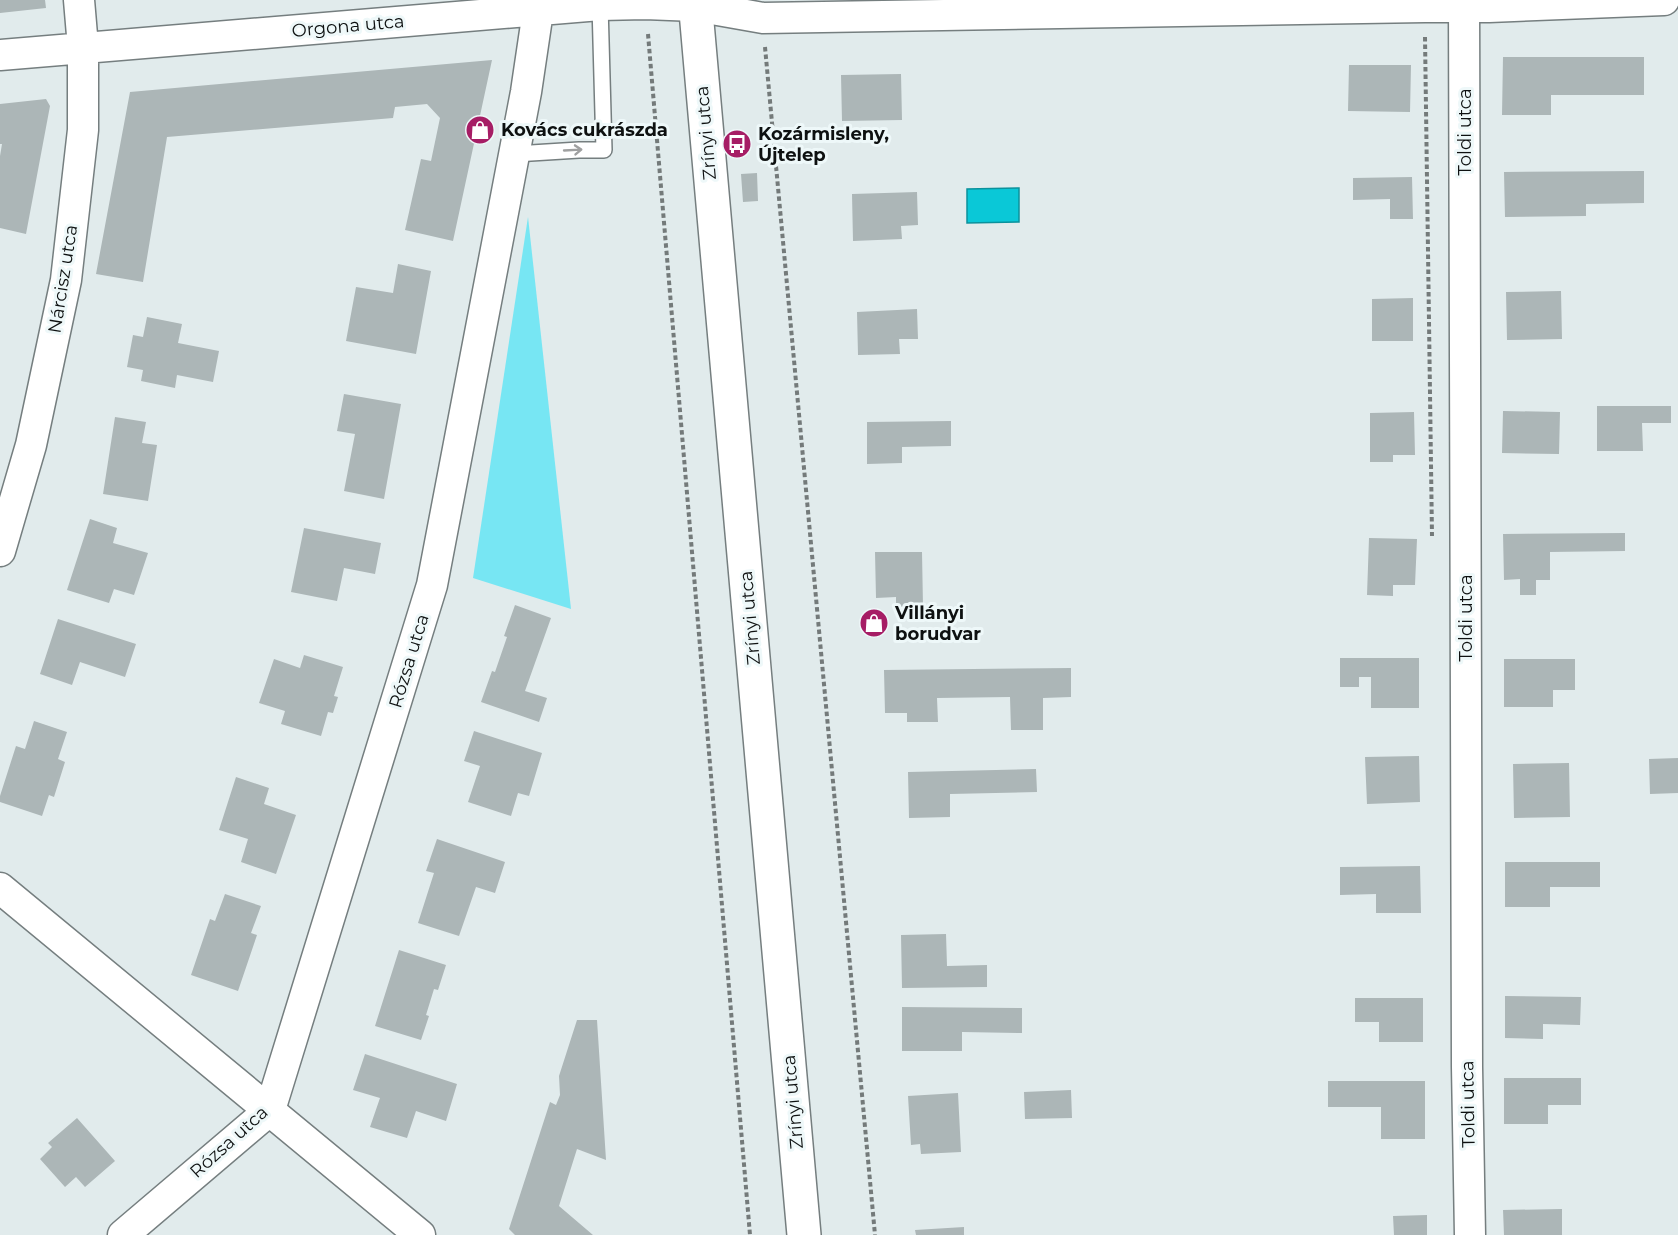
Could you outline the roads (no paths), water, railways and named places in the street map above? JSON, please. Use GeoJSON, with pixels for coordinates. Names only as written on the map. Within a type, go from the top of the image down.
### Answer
{"type":"FeatureCollection","features":[{"type":"Feature","properties":{"kind":"main road","name":"Zrínyi utca"},"geometry":{"type":"LineString","coordinates":[[695,3],[804,1235]]}},
{"type":"Feature","properties":{"kind":"street","name":"Nárcisz utca"},"geometry":{"type":"LineString","coordinates":[[0,551],[31,445],[66,280],[83,130],[83,47],[80,0]]}},
{"type":"Feature","properties":{"kind":"street","name":"Orgona utca"},"geometry":{"type":"LineString","coordinates":[[0,55],[538,11],[600,3],[695,3],[763,18],[1464,3],[1489,7],[1665,0]]}},
{"type":"Feature","properties":{"kind":"street","name":"Toldi utca"},"geometry":{"type":"LineString","coordinates":[[1464,3],[1467,1055],[1470,1235]]}},
{"type":"Feature","properties":{"kind":"street","name":"Rózsa utca"},"geometry":{"type":"LineString","coordinates":[[123,1235],[270,1110],[432,585],[526,92],[538,11]]}},
{"type":"Feature","properties":{"kind":"street"},"geometry":{"type":"LineString","coordinates":[[0,888],[420,1235]]}},
{"type":"Feature","properties":{"kind":"lane"},"geometry":{"type":"LineString","coordinates":[[514,154],[604,150],[600,3]]}},
{"type":"Feature","properties":{"kind":"place","name":"Kovács cukrászda"},"geometry":{"type":"Point","coordinates":[480,130]}},
{"type":"Feature","properties":{"kind":"place","name":"Kozármisleny, Újtelep"},"geometry":{"type":"Point","coordinates":[737,144]}},
{"type":"Feature","properties":{"kind":"place","name":"Villányi borudvar"},"geometry":{"type":"Point","coordinates":[874,623]}}]}
